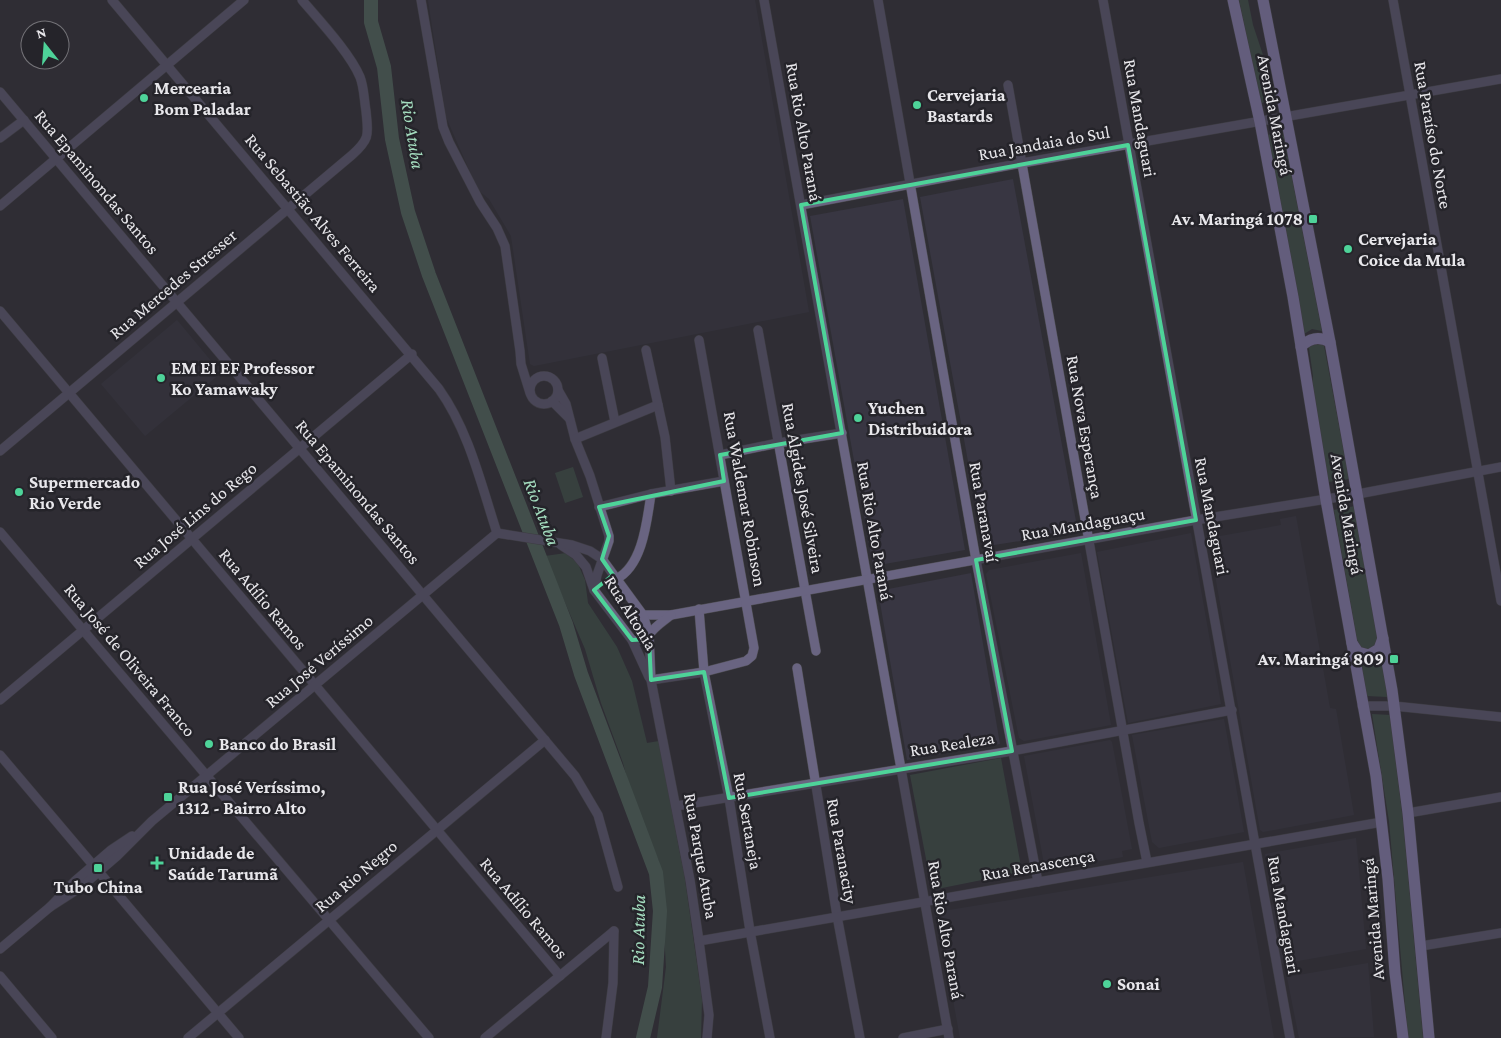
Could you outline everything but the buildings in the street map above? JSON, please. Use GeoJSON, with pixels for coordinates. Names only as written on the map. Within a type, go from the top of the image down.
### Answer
{"type":"FeatureCollection","features":[{"type":"Feature","properties":{"kind":"main road","name":"Avenida Maringá"},"geometry":{"type":"LineString","coordinates":[[1233,0],[1260,122],[1301,347],[1362,706],[1376,776],[1403,1038]]}},
{"type":"Feature","properties":{"kind":"main road","name":"Avenida Maringá"},"geometry":{"type":"LineString","coordinates":[[1263,0],[1330,342],[1383,637],[1408,813],[1429,1038]]}},
{"type":"Feature","properties":{"kind":"main road"},"geometry":{"type":"LineString","coordinates":[[1301,347],[1312,339],[1320,338],[1330,342]]}},
{"type":"Feature","properties":{"kind":"main road"},"geometry":{"type":"LineString","coordinates":[[1351,642],[1358,652],[1369,655],[1380,649],[1383,637]]}},
{"type":"Feature","properties":{"kind":"street","name":"Rua Sebastião Alves Ferreira"},"geometry":{"type":"LineString","coordinates":[[112,0],[412,354],[449,403],[463,430],[497,533]]}},
{"type":"Feature","properties":{"kind":"street"},"geometry":{"type":"LineString","coordinates":[[0,206],[244,0]]}},
{"type":"Feature","properties":{"kind":"street","name":"Rua Mercedes Stresser"},"geometry":{"type":"LineString","coordinates":[[0,451],[352,155],[366,141],[368,127],[359,75],[342,48],[302,0]]}},
{"type":"Feature","properties":{"kind":"street"},"geometry":{"type":"LineString","coordinates":[[421,0],[443,127],[480,202],[497,228],[505,246],[521,364],[530,393],[533,400],[545,404],[555,398],[558,390]]}},
{"type":"Feature","properties":{"kind":"street","name":"Rua Rio Alto Paraná"},"geometry":{"type":"LineString","coordinates":[[764,0],[948,1034]]}},
{"type":"Feature","properties":{"kind":"street","name":"Rua Paranavaí"},"geometry":{"type":"LineString","coordinates":[[878,0],[976,560],[1038,882]]}},
{"type":"Feature","properties":{"kind":"street","name":"Rua Mandaguari"},"geometry":{"type":"LineString","coordinates":[[1103,0],[1290,1038]]}},
{"type":"Feature","properties":{"kind":"street","name":"Rua Paraíso do Norte"},"geometry":{"type":"LineString","coordinates":[[1393,0],[1501,601]]}},
{"type":"Feature","properties":{"kind":"street","name":"Rua Jandaia do Sul"},"geometry":{"type":"LineString","coordinates":[[801,205],[1022,163],[1501,79]]}},
{"type":"Feature","properties":{"kind":"street","name":"Rua Nova Esperança"},"geometry":{"type":"LineString","coordinates":[[1008,85],[1147,862]]}},
{"type":"Feature","properties":{"kind":"street","name":"Rua Epaminondas Santos"},"geometry":{"type":"LineString","coordinates":[[0,92],[575,776],[591,801],[603,829],[618,886]]}},
{"type":"Feature","properties":{"kind":"street"},"geometry":{"type":"LineString","coordinates":[[0,138],[24,120]]}},
{"type":"Feature","properties":{"kind":"street","name":"Rua Adílio Ramos"},"geometry":{"type":"LineString","coordinates":[[0,312],[560,976]]}},
{"type":"Feature","properties":{"kind":"street","name":"Rua Algides José Silveira"},"geometry":{"type":"LineString","coordinates":[[758,330],[816,651]]}},
{"type":"Feature","properties":{"kind":"street","name":"Rua Waldemar Robinson"},"geometry":{"type":"LineString","coordinates":[[699,340],[754,648],[752,656],[746,661],[704,672]]}},
{"type":"Feature","properties":{"kind":"street"},"geometry":{"type":"LineString","coordinates":[[646,350],[665,437],[671,491]]}},
{"type":"Feature","properties":{"kind":"street","name":"Rua José Lins do Rego"},"geometry":{"type":"LineString","coordinates":[[0,700],[412,354]]}},
{"type":"Feature","properties":{"kind":"street"},"geometry":{"type":"LineString","coordinates":[[602,358],[615,422]]}},
{"type":"Feature","properties":{"kind":"street"},"geometry":{"type":"LineString","coordinates":[[521,364],[539,377]]}},
{"type":"Feature","properties":{"kind":"street"},"geometry":{"type":"LineString","coordinates":[[530,393],[531,383],[539,377],[547,376],[556,383],[566,404],[575,439],[590,476],[598,507],[609,536],[594,590]]}},
{"type":"Feature","properties":{"kind":"street"},"geometry":{"type":"LineString","coordinates":[[552,401],[569,418]]}},
{"type":"Feature","properties":{"kind":"street"},"geometry":{"type":"LineString","coordinates":[[575,439],[658,405]]}},
{"type":"Feature","properties":{"kind":"street"},"geometry":{"type":"LineString","coordinates":[[720,455],[778,443],[842,433]]}},
{"type":"Feature","properties":{"kind":"street","name":"Rua Mandaguaçu"},"geometry":{"type":"LineString","coordinates":[[643,615],[671,615],[1196,520],[1326,500],[1501,467]]}},
{"type":"Feature","properties":{"kind":"street"},"geometry":{"type":"LineString","coordinates":[[598,507],[651,494],[724,481]]}},
{"type":"Feature","properties":{"kind":"street"},"geometry":{"type":"LineString","coordinates":[[594,590],[596,584],[602,580],[608,578],[616,579],[624,575],[641,547],[651,494]]}},
{"type":"Feature","properties":{"kind":"street","name":"Rua José de Oliveira Franco"},"geometry":{"type":"LineString","coordinates":[[0,532],[429,1038]]}},
{"type":"Feature","properties":{"kind":"street"},"geometry":{"type":"LineString","coordinates":[[497,533],[559,543]]}},
{"type":"Feature","properties":{"kind":"street","name":"Rua José Veríssimo"},"geometry":{"type":"LineString","coordinates":[[0,949],[50,907],[75,881],[96,869],[111,850],[152,821],[207,776],[497,533]]}},
{"type":"Feature","properties":{"kind":"street"},"geometry":{"type":"LineString","coordinates":[[590,551],[601,545],[609,536]]}},
{"type":"Feature","properties":{"kind":"street","name":"Rua Altonia"},"geometry":{"type":"LineString","coordinates":[[559,543],[590,551],[602,559],[643,615],[649,634],[651,680]]}},
{"type":"Feature","properties":{"kind":"street","name":"Rua Altonia"},"geometry":{"type":"LineString","coordinates":[[559,543],[582,561],[589,573],[594,590],[632,640],[651,680]]}},
{"type":"Feature","properties":{"kind":"street","name":"Rua Sertaneja"},"geometry":{"type":"LineString","coordinates":[[699,610],[704,672],[729,798],[750,931],[770,1038]]}},
{"type":"Feature","properties":{"kind":"street"},"geometry":{"type":"LineString","coordinates":[[632,640],[640,641],[671,615]]}},
{"type":"Feature","properties":{"kind":"street","name":"Rua Paranacity"},"geometry":{"type":"LineString","coordinates":[[797,668],[814,784],[860,1038]]}},
{"type":"Feature","properties":{"kind":"street"},"geometry":{"type":"LineString","coordinates":[[651,680],[704,672]]}},
{"type":"Feature","properties":{"kind":"street","name":"Rua Parque Atuba"},"geometry":{"type":"LineString","coordinates":[[651,680],[690,880],[709,1015],[707,1038]]}},
{"type":"Feature","properties":{"kind":"street"},"geometry":{"type":"LineString","coordinates":[[1362,706],[1394,706],[1501,717]]}},
{"type":"Feature","properties":{"kind":"street","name":"Rua Realeza"},"geometry":{"type":"LineString","coordinates":[[676,806],[1012,751],[1232,710]]}},
{"type":"Feature","properties":{"kind":"street","name":"Rua Rio Negro"},"geometry":{"type":"LineString","coordinates":[[188,1038],[545,740]]}},
{"type":"Feature","properties":{"kind":"street"},"geometry":{"type":"LineString","coordinates":[[0,754],[239,1038]]}},
{"type":"Feature","properties":{"kind":"street"},"geometry":{"type":"LineString","coordinates":[[1408,813],[1501,798]]}},
{"type":"Feature","properties":{"kind":"street","name":"Rua Renascença"},"geometry":{"type":"LineString","coordinates":[[699,941],[1382,822]]}},
{"type":"Feature","properties":{"kind":"street"},"geometry":{"type":"LineString","coordinates":[[485,1038],[614,931],[613,984],[606,1038]]}},
{"type":"Feature","properties":{"kind":"street"},"geometry":{"type":"LineString","coordinates":[[1421,946],[1501,932]]}},
{"type":"Feature","properties":{"kind":"street"},"geometry":{"type":"LineString","coordinates":[[0,976],[52,1038]]}},
{"type":"Feature","properties":{"kind":"street"},"geometry":{"type":"LineString","coordinates":[[903,1038],[948,1034]]}},
{"type":"Feature","properties":{"kind":"highlighted area"},"geometry":{"type":"Polygon","coordinates":[[[1128,145],[1196,520],[976,560],[1012,751],[729,798],[704,672],[651,680],[649,639],[632,640],[594,590],[613,575],[602,559],[609,536],[599,507],[724,481],[720,455],[842,433],[801,205],[1128,145]]]}},
{"type":"Feature","properties":{"kind":"shaded area"},"geometry":{"type":"Polygon","coordinates":[[[428,0],[755,0],[809,312],[534,366],[530,364],[511,236],[489,199],[478,190],[446,117],[428,0]]]}},
{"type":"Feature","properties":{"kind":"shaded area"},"geometry":{"type":"Polygon","coordinates":[[[1013,179],[1078,532],[988,546],[983,544],[920,197],[1013,179]]]}},
{"type":"Feature","properties":{"kind":"shaded area"},"geometry":{"type":"Polygon","coordinates":[[[903,199],[965,550],[873,566],[810,216],[903,199]]]}},
{"type":"Feature","properties":{"kind":"shaded area","name":"EM EI EF Professor Ko Yamawaky"},"geometry":{"type":"Polygon","coordinates":[[[177,320],[221,373],[145,436],[101,384],[177,320]]]}},
{"type":"Feature","properties":{"kind":"shaded area"},"geometry":{"type":"Polygon","coordinates":[[[1296,516],[1330,708],[1336,709],[1354,815],[1263,832],[1260,830],[1211,552],[1218,551],[1215,537],[1281,525],[1280,519],[1296,516]]]}},
{"type":"Feature","properties":{"kind":"shaded area"},"geometry":{"type":"Polygon","coordinates":[[[1191,533],[1221,704],[1128,723],[1097,552],[1191,533]]]}},
{"type":"Feature","properties":{"kind":"shaded area"},"geometry":{"type":"Polygon","coordinates":[[[1081,553],[1111,725],[1024,741],[1019,738],[986,574],[989,570],[1081,553]]]}},
{"type":"Feature","properties":{"kind":"shaded area"},"geometry":{"type":"Polygon","coordinates":[[[971,573],[1000,744],[907,760],[878,591],[971,573]]]}},
{"type":"Feature","properties":{"kind":"shaded area"},"geometry":{"type":"Polygon","coordinates":[[[1224,719],[1244,832],[1159,848],[1152,842],[1132,735],[1224,719]]]}},
{"type":"Feature","properties":{"kind":"shaded area"},"geometry":{"type":"Polygon","coordinates":[[[1110,740],[1112,742],[1132,849],[1122,851],[1123,857],[1045,869],[1024,756],[1110,740]]]}},
{"type":"Feature","properties":{"kind":"shaded area"},"geometry":{"type":"Polygon","coordinates":[[[1356,838],[1366,949],[1281,964],[1270,905],[1275,904],[1265,854],[1356,838]]]}},
{"type":"Feature","properties":{"kind":"shaded area"},"geometry":{"type":"Polygon","coordinates":[[[1243,862],[1274,1038],[960,1038],[937,912],[1243,862]]]}},
{"type":"Feature","properties":{"kind":"shaded area"},"geometry":{"type":"Polygon","coordinates":[[[1368,963],[1374,1037],[1299,1038],[1287,977],[1368,963]]]}},
{"type":"Feature","properties":{"kind":"green space"},"geometry":{"type":"Polygon","coordinates":[[[1239,0],[1248,0],[1253,25],[1278,100],[1261,103],[1239,0]]]}},
{"type":"Feature","properties":{"kind":"green space"},"geometry":{"type":"Polygon","coordinates":[[[1283,132],[1322,331],[1312,329],[1304,334],[1267,135],[1283,132]]]}},
{"type":"Feature","properties":{"kind":"green space"},"geometry":{"type":"Polygon","coordinates":[[[1322,343],[1349,479],[1328,482],[1312,384],[1313,376],[1309,348],[1309,345],[1322,343]]]}},
{"type":"Feature","properties":{"kind":"green space"},"geometry":{"type":"Polygon","coordinates":[[[573,467],[583,497],[565,503],[555,473],[573,467]]]}},
{"type":"Feature","properties":{"kind":"green space"},"geometry":{"type":"Polygon","coordinates":[[[1355,506],[1388,697],[1367,696],[1334,510],[1355,506]]]}},
{"type":"Feature","properties":{"kind":"green space"},"geometry":{"type":"Polygon","coordinates":[[[566,553],[578,564],[585,580],[588,603],[617,647],[632,681],[647,743],[659,741],[684,873],[702,999],[701,1038],[657,1038],[666,967],[659,861],[637,816],[623,763],[601,703],[585,649],[545,556],[566,553]]]}},
{"type":"Feature","properties":{"kind":"green space"},"geometry":{"type":"Polygon","coordinates":[[[1372,714],[1390,715],[1403,821],[1423,1038],[1408,1038],[1389,821],[1372,714]]]}},
{"type":"Feature","properties":{"kind":"green space"},"geometry":{"type":"Polygon","coordinates":[[[1001,758],[1022,872],[932,890],[910,775],[1001,758]]]}},
{"type":"Feature","properties":{"kind":"waterway","name":"Rio Atuba"},"geometry":{"type":"LineString","coordinates":[[371,0],[371,22],[384,67],[392,139],[408,212],[429,275],[566,624],[581,674],[656,873],[660,911],[655,987],[643,1038]]}},
{"type":"Feature","properties":{"kind":"place","name":"Mercearia Bom Paladar"},"geometry":{"type":"Point","coordinates":[144,98]}},
{"type":"Feature","properties":{"kind":"place","name":"Cervejaria Bastards"},"geometry":{"type":"Point","coordinates":[917,105]}},
{"type":"Feature","properties":{"kind":"place","name":"Av. Maringá 1078"},"geometry":{"type":"Point","coordinates":[1313,219]}},
{"type":"Feature","properties":{"kind":"place","name":"Cervejaria Coice da Mula"},"geometry":{"type":"Point","coordinates":[1348,249]}},
{"type":"Feature","properties":{"kind":"place","name":"EM EI EF Professor Ko Yamawaky"},"geometry":{"type":"Point","coordinates":[161,378]}},
{"type":"Feature","properties":{"kind":"place","name":"Yuchen Distribuidora"},"geometry":{"type":"Point","coordinates":[858,418]}},
{"type":"Feature","properties":{"kind":"place","name":"Supermercado Rio Verde"},"geometry":{"type":"Point","coordinates":[19,492]}},
{"type":"Feature","properties":{"kind":"place","name":"Av. Maringá 809"},"geometry":{"type":"Point","coordinates":[1394,659]}},
{"type":"Feature","properties":{"kind":"place","name":"Banco do Brasil"},"geometry":{"type":"Point","coordinates":[209,744]}},
{"type":"Feature","properties":{"kind":"place","name":"Rua José Veríssimo, 1312 - Bairro Alto"},"geometry":{"type":"Point","coordinates":[168,797]}},
{"type":"Feature","properties":{"kind":"place","name":"Unidade de Saúde Tarumã"},"geometry":{"type":"Point","coordinates":[157,863]}},
{"type":"Feature","properties":{"kind":"place","name":"Tubo China"},"geometry":{"type":"Point","coordinates":[98,868]}},
{"type":"Feature","properties":{"kind":"place","name":"Sonai"},"geometry":{"type":"Point","coordinates":[1107,984]}}]}
